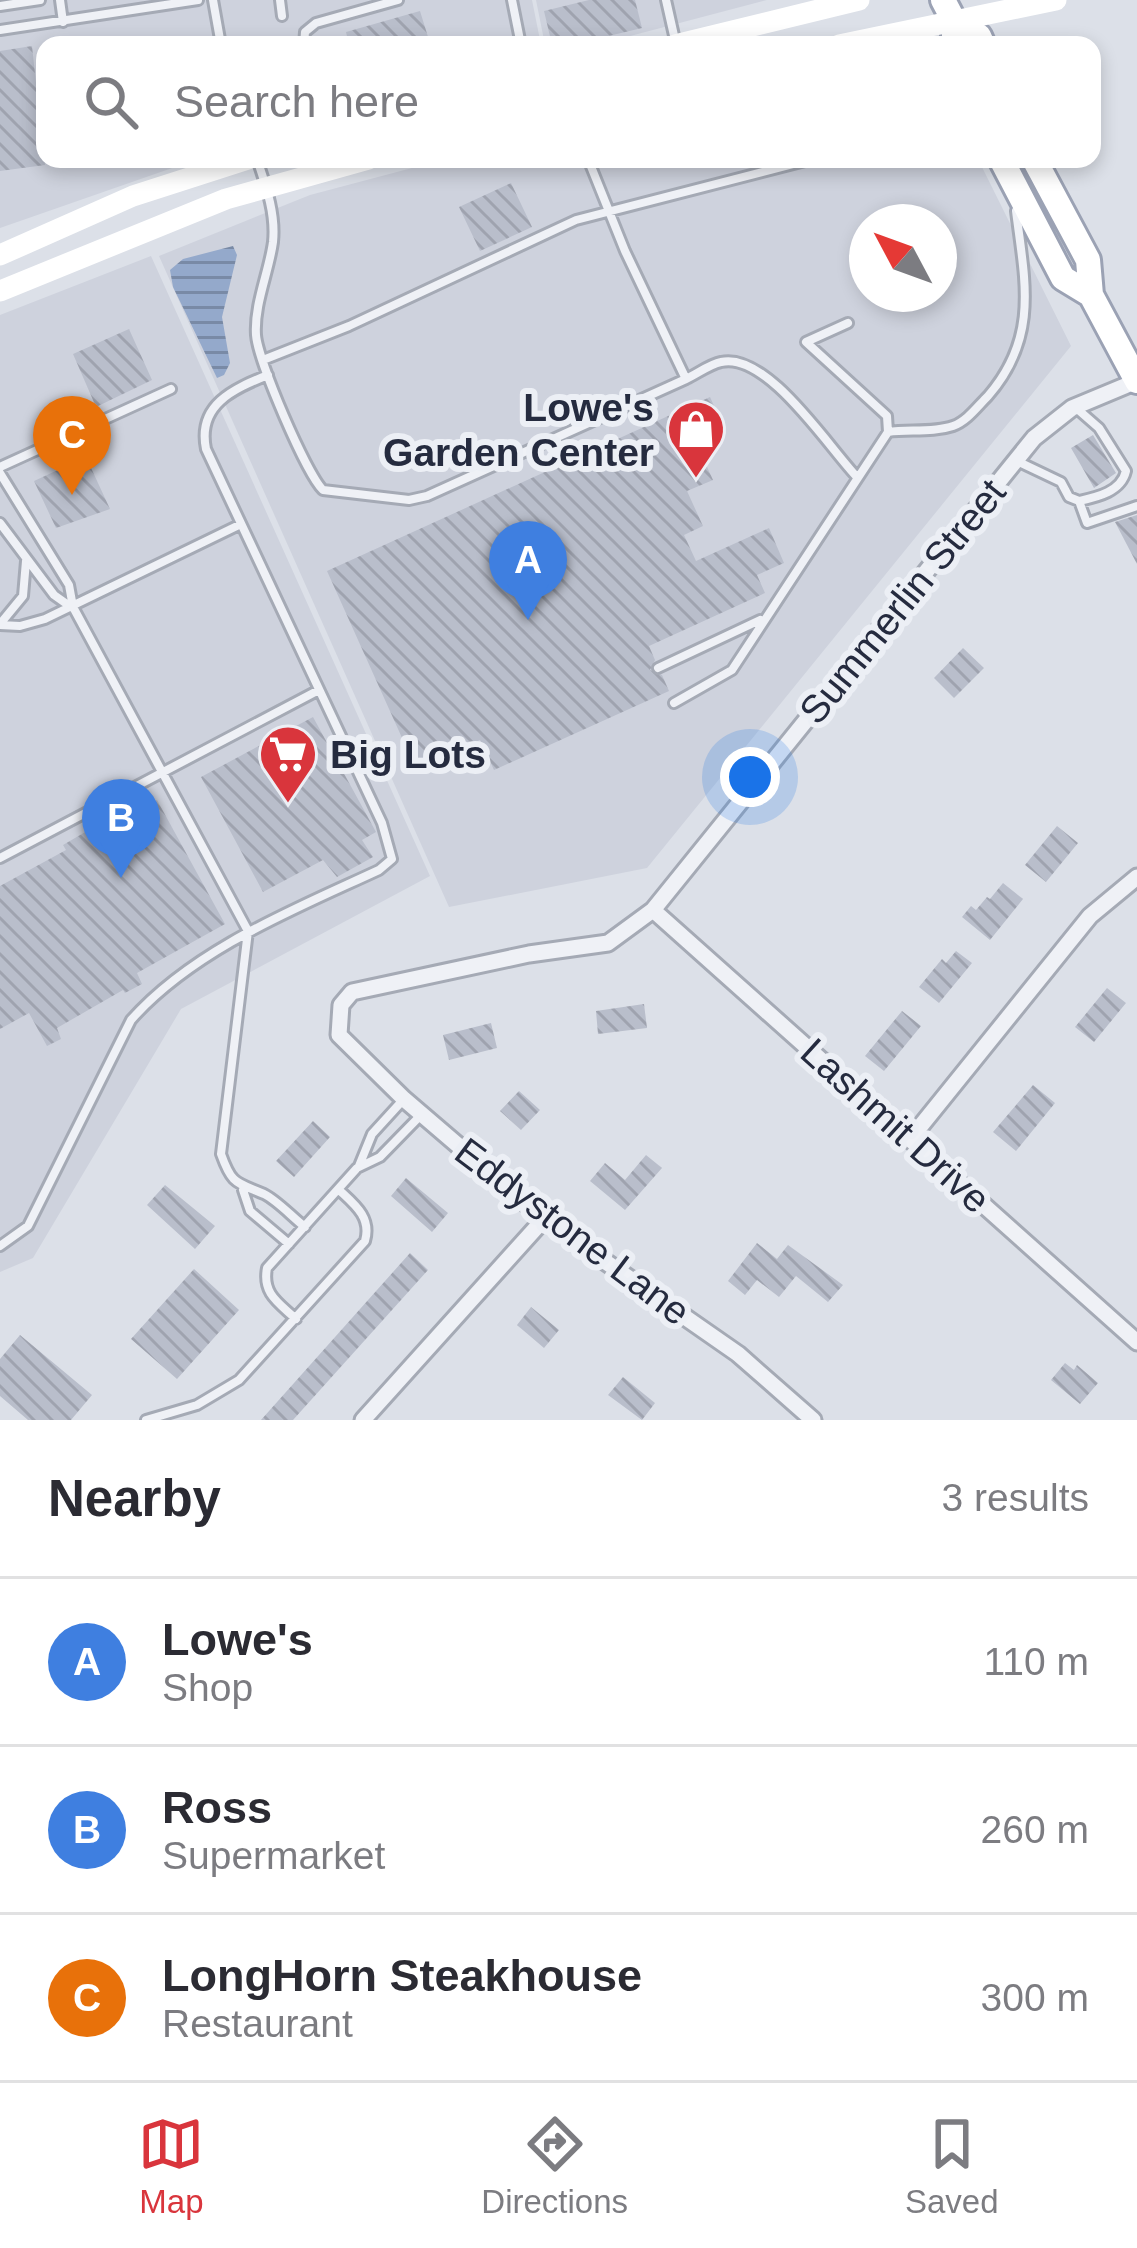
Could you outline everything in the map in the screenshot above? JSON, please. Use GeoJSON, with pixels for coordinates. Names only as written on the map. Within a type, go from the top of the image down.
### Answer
{"type":"FeatureCollection","features":[{"type":"Feature","properties":{"kind":"main road"},"geometry":{"type":"LineString","coordinates":[[712,36],[859,0]]}},
{"type":"Feature","properties":{"kind":"main road"},"geometry":{"type":"LineString","coordinates":[[882,36],[1056,0]]}},
{"type":"Feature","properties":{"kind":"main road"},"geometry":{"type":"LineString","coordinates":[[950,22],[977,36]]}},
{"type":"Feature","properties":{"kind":"main road"},"geometry":{"type":"LineString","coordinates":[[0,255],[133,196],[220,168]]}},
{"type":"Feature","properties":{"kind":"main road"},"geometry":{"type":"LineString","coordinates":[[0,291],[129,237],[337,168]]}},
{"type":"Feature","properties":{"kind":"main road"},"geometry":{"type":"LineString","coordinates":[[1005,168],[1063,278],[1091,295]]}},
{"type":"Feature","properties":{"kind":"main road"},"geometry":{"type":"LineString","coordinates":[[1039,168],[1088,260],[1091,295],[1137,381]]}},
{"type":"Feature","properties":{"kind":"street","name":"Summerlin Street"},"geometry":{"type":"LineString","coordinates":[[338,1035],[341,1005],[352,992],[530,954],[608,943],[653,910],[1034,438],[1076,406],[1137,381]]}},
{"type":"Feature","properties":{"kind":"street"},"geometry":{"type":"LineString","coordinates":[[911,1138],[1090,916],[1137,877]]}},
{"type":"Feature","properties":{"kind":"street","name":"Lashmit Drive"},"geometry":{"type":"LineString","coordinates":[[653,910],[1137,1342]]}},
{"type":"Feature","properties":{"kind":"street","name":"Eddystone Lane"},"geometry":{"type":"LineString","coordinates":[[338,1035],[404,1099],[544,1219],[738,1354],[813,1420]]}},
{"type":"Feature","properties":{"kind":"street"},"geometry":{"type":"LineString","coordinates":[[363,1420],[544,1219]]}},
{"type":"Feature","properties":{"kind":"lane"},"geometry":{"type":"LineString","coordinates":[[0,6],[40,0]]}},
{"type":"Feature","properties":{"kind":"lane"},"geometry":{"type":"LineString","coordinates":[[60,0],[63,22]]}},
{"type":"Feature","properties":{"kind":"lane"},"geometry":{"type":"LineString","coordinates":[[0,30],[198,0]]}},
{"type":"Feature","properties":{"kind":"lane"},"geometry":{"type":"LineString","coordinates":[[213,0],[219,36]]}},
{"type":"Feature","properties":{"kind":"lane"},"geometry":{"type":"LineString","coordinates":[[280,0],[282,16]]}},
{"type":"Feature","properties":{"kind":"lane"},"geometry":{"type":"LineString","coordinates":[[305,36],[316,23],[398,0]]}},
{"type":"Feature","properties":{"kind":"lane"},"geometry":{"type":"LineString","coordinates":[[512,0],[519,36]]}},
{"type":"Feature","properties":{"kind":"lane"},"geometry":{"type":"LineString","coordinates":[[666,0],[673,36]]}},
{"type":"Feature","properties":{"kind":"lane"},"geometry":{"type":"LineString","coordinates":[[260,168],[273,242],[256,334],[268,375],[323,490],[409,500],[427,496],[720,362],[752,367],[814,422],[832,451],[857,477]]}},
{"type":"Feature","properties":{"kind":"lane"},"geometry":{"type":"LineString","coordinates":[[591,168],[686,379]]}},
{"type":"Feature","properties":{"kind":"lane"},"geometry":{"type":"LineString","coordinates":[[263,360],[350,326],[576,220],[779,168]]}},
{"type":"Feature","properties":{"kind":"lane"},"geometry":{"type":"LineString","coordinates":[[888,432],[932,430],[962,422],[1010,368],[1018,352],[1026,307],[1013,185]]}},
{"type":"Feature","properties":{"kind":"lane"},"geometry":{"type":"LineString","coordinates":[[674,704],[732,670],[888,432],[887,416],[806,342],[848,322]]}},
{"type":"Feature","properties":{"kind":"lane"},"geometry":{"type":"LineString","coordinates":[[0,1246],[28,1226],[131,1020],[147,1001],[248,931],[380,870],[392,860],[382,823],[206,449],[205,422],[231,390],[268,375]]}},
{"type":"Feature","properties":{"kind":"lane"},"geometry":{"type":"LineString","coordinates":[[171,389],[0,470],[69,584],[73,608],[248,931],[220,1154],[229,1175],[242,1188],[250,1211],[289,1244]]}},
{"type":"Feature","properties":{"kind":"lane"},"geometry":{"type":"LineString","coordinates":[[1016,460],[1061,482],[1069,496],[1079,501],[1103,495],[1124,479],[1126,471],[1099,428],[1076,406]]}},
{"type":"Feature","properties":{"kind":"lane"},"geometry":{"type":"LineString","coordinates":[[1079,501],[1087,523],[1137,506]]}},
{"type":"Feature","properties":{"kind":"lane"},"geometry":{"type":"LineString","coordinates":[[0,523],[54,595],[73,608]]}},
{"type":"Feature","properties":{"kind":"lane"},"geometry":{"type":"LineString","coordinates":[[0,624],[20,626],[73,608],[239,525]]}},
{"type":"Feature","properties":{"kind":"lane"},"geometry":{"type":"LineString","coordinates":[[0,624],[23,596],[26,560]]}},
{"type":"Feature","properties":{"kind":"lane"},"geometry":{"type":"LineString","coordinates":[[658,668],[764,618]]}},
{"type":"Feature","properties":{"kind":"lane"},"geometry":{"type":"LineString","coordinates":[[0,858],[317,691]]}},
{"type":"Feature","properties":{"kind":"lane"},"geometry":{"type":"LineString","coordinates":[[296,1319],[269,1294],[268,1268],[359,1166],[371,1134],[404,1099]]}},
{"type":"Feature","properties":{"kind":"lane"},"geometry":{"type":"LineString","coordinates":[[359,1166],[380,1157],[422,1114]]}},
{"type":"Feature","properties":{"kind":"lane"},"geometry":{"type":"LineString","coordinates":[[242,1188],[266,1195],[305,1227]]}},
{"type":"Feature","properties":{"kind":"lane"},"geometry":{"type":"LineString","coordinates":[[146,1420],[197,1405],[239,1380],[365,1241],[364,1219],[338,1189]]}},
{"type":"Feature","properties":{"kind":"shaded area"},"geometry":{"type":"Polygon","coordinates":[[[0,0],[532,0],[539,36],[36,36],[36,168],[172,168],[0,228],[0,0]]]}},
{"type":"Feature","properties":{"kind":"shaded area"},"geometry":{"type":"Polygon","coordinates":[[[536,0],[767,0],[630,36],[543,36],[536,0]]]}},
{"type":"Feature","properties":{"kind":"shaded area"},"geometry":{"type":"Polygon","coordinates":[[[412,168],[982,168],[1071,346],[647,868],[449,907],[159,256],[310,195],[412,168]]]}},
{"type":"Feature","properties":{"kind":"shaded area"},"geometry":{"type":"Polygon","coordinates":[[[151,256],[430,876],[181,1009],[33,1258],[0,1272],[0,315],[151,256]]]}},
{"type":"Feature","properties":{"kind":"water"},"geometry":{"type":"Polygon","coordinates":[[[233,246],[237,255],[222,317],[230,363],[217,378],[173,287],[170,270],[183,259],[233,246]]]}},
{"type":"Feature","properties":{"kind":"building"},"geometry":{"type":"Polygon","coordinates":[[[589,0],[635,0],[642,28],[609,36],[550,36],[544,11],[589,0]]]}},
{"type":"Feature","properties":{"kind":"building"},"geometry":{"type":"Polygon","coordinates":[[[420,11],[428,36],[347,36],[346,32],[420,11]]]}},
{"type":"Feature","properties":{"kind":"building"},"geometry":{"type":"Polygon","coordinates":[[[32,46],[36,166],[0,171],[0,51],[32,46]]]}},
{"type":"Feature","properties":{"kind":"building"},"geometry":{"type":"Polygon","coordinates":[[[511,183],[532,227],[480,251],[459,207],[511,183]]]}},
{"type":"Feature","properties":{"kind":"building"},"geometry":{"type":"Polygon","coordinates":[[[129,329],[152,380],[96,407],[73,354],[129,329]]]}},
{"type":"Feature","properties":{"kind":"building"},"geometry":{"type":"Polygon","coordinates":[[[710,397],[720,419],[691,432],[713,480],[687,491],[703,526],[684,535],[696,561],[769,528],[784,563],[757,575],[765,593],[649,646],[655,660],[650,670],[662,675],[669,691],[494,770],[480,740],[416,769],[327,571],[710,397]]]}},
{"type":"Feature","properties":{"kind":"building"},"geometry":{"type":"Polygon","coordinates":[[[1093,435],[1116,473],[1094,488],[1071,448],[1093,435]]]}},
{"type":"Feature","properties":{"kind":"building"},"geometry":{"type":"Polygon","coordinates":[[[86,457],[110,509],[56,528],[34,481],[86,457]]]}},
{"type":"Feature","properties":{"kind":"building"},"geometry":{"type":"Polygon","coordinates":[[[1137,515],[1137,564],[1115,522],[1137,515]]]}},
{"type":"Feature","properties":{"kind":"building"},"geometry":{"type":"Polygon","coordinates":[[[963,648],[984,668],[954,698],[934,678],[963,648]]]}},
{"type":"Feature","properties":{"kind":"building","name":"Big Lots"},"geometry":{"type":"Polygon","coordinates":[[[313,717],[376,832],[362,840],[373,857],[337,877],[323,860],[263,892],[201,777],[313,717]]]}},
{"type":"Feature","properties":{"kind":"building"},"geometry":{"type":"Polygon","coordinates":[[[157,800],[225,924],[137,973],[142,984],[57,1028],[61,1039],[47,1046],[29,1013],[0,1029],[0,886],[66,850],[63,845],[111,817],[125,811],[128,816],[157,800]]]}},
{"type":"Feature","properties":{"kind":"building"},"geometry":{"type":"Polygon","coordinates":[[[1057,826],[1078,843],[1046,882],[1025,865],[1057,826]]]}},
{"type":"Feature","properties":{"kind":"building"},"geometry":{"type":"Polygon","coordinates":[[[1003,883],[1023,899],[990,940],[962,917],[971,906],[976,910],[990,899],[1003,883]]]}},
{"type":"Feature","properties":{"kind":"building"},"geometry":{"type":"Polygon","coordinates":[[[956,951],[972,963],[939,1003],[919,987],[942,959],[946,963],[956,951]]]}},
{"type":"Feature","properties":{"kind":"building"},"geometry":{"type":"Polygon","coordinates":[[[1107,988],[1126,1003],[1094,1042],[1075,1027],[1107,988]]]}},
{"type":"Feature","properties":{"kind":"building"},"geometry":{"type":"Polygon","coordinates":[[[644,1004],[647,1028],[598,1034],[596,1011],[644,1004]]]}},
{"type":"Feature","properties":{"kind":"building"},"geometry":{"type":"Polygon","coordinates":[[[902,1011],[921,1026],[884,1071],[865,1056],[902,1011]]]}},
{"type":"Feature","properties":{"kind":"building"},"geometry":{"type":"Polygon","coordinates":[[[491,1023],[497,1048],[449,1060],[443,1035],[491,1023]]]}},
{"type":"Feature","properties":{"kind":"building"},"geometry":{"type":"Polygon","coordinates":[[[1033,1085],[1055,1103],[1016,1151],[993,1132],[1033,1085]]]}},
{"type":"Feature","properties":{"kind":"building"},"geometry":{"type":"Polygon","coordinates":[[[519,1091],[540,1110],[521,1130],[500,1111],[519,1091]]]}},
{"type":"Feature","properties":{"kind":"building"},"geometry":{"type":"Polygon","coordinates":[[[313,1121],[330,1137],[294,1177],[276,1161],[313,1121]]]}},
{"type":"Feature","properties":{"kind":"building"},"geometry":{"type":"Polygon","coordinates":[[[646,1155],[662,1168],[625,1210],[590,1181],[605,1163],[625,1180],[646,1155]]]}},
{"type":"Feature","properties":{"kind":"building"},"geometry":{"type":"Polygon","coordinates":[[[406,1178],[448,1213],[432,1232],[391,1196],[406,1178]]]}},
{"type":"Feature","properties":{"kind":"building"},"geometry":{"type":"Polygon","coordinates":[[[165,1185],[215,1226],[195,1249],[147,1205],[165,1185]]]}},
{"type":"Feature","properties":{"kind":"building"},"geometry":{"type":"Polygon","coordinates":[[[757,1243],[777,1259],[788,1245],[843,1285],[828,1302],[796,1276],[779,1297],[757,1280],[745,1295],[728,1281],[757,1243]]]}},
{"type":"Feature","properties":{"kind":"building"},"geometry":{"type":"Polygon","coordinates":[[[410,1253],[428,1270],[293,1420],[261,1420],[410,1253]]]}},
{"type":"Feature","properties":{"kind":"building"},"geometry":{"type":"Polygon","coordinates":[[[194,1269],[239,1310],[177,1379],[131,1339],[194,1269]]]}},
{"type":"Feature","properties":{"kind":"building"},"geometry":{"type":"Polygon","coordinates":[[[531,1307],[559,1330],[544,1348],[517,1325],[531,1307]]]}},
{"type":"Feature","properties":{"kind":"building"},"geometry":{"type":"Polygon","coordinates":[[[20,1335],[92,1395],[71,1420],[28,1420],[0,1396],[0,1359],[20,1335]]]}},
{"type":"Feature","properties":{"kind":"building"},"geometry":{"type":"Polygon","coordinates":[[[1065,1363],[1074,1370],[1077,1365],[1098,1383],[1080,1404],[1051,1380],[1065,1363]]]}},
{"type":"Feature","properties":{"kind":"building"},"geometry":{"type":"Polygon","coordinates":[[[623,1377],[655,1403],[642,1420],[608,1395],[623,1377]]]}},
{"type":"Feature","properties":{"kind":"place","name":"Lowe's Garden Center"},"geometry":{"type":"Point","coordinates":[696,480]}},
{"type":"Feature","properties":{"kind":"place","name":"LongHorn Steakhouse"},"geometry":{"type":"Point","coordinates":[72,495]}},
{"type":"Feature","properties":{"kind":"place","name":"Lowe's"},"geometry":{"type":"Point","coordinates":[528,620]}},
{"type":"Feature","properties":{"kind":"place","name":"Big Lots"},"geometry":{"type":"Point","coordinates":[288,805]}},
{"type":"Feature","properties":{"kind":"place","name":"Ross"},"geometry":{"type":"Point","coordinates":[121,878]}}]}
